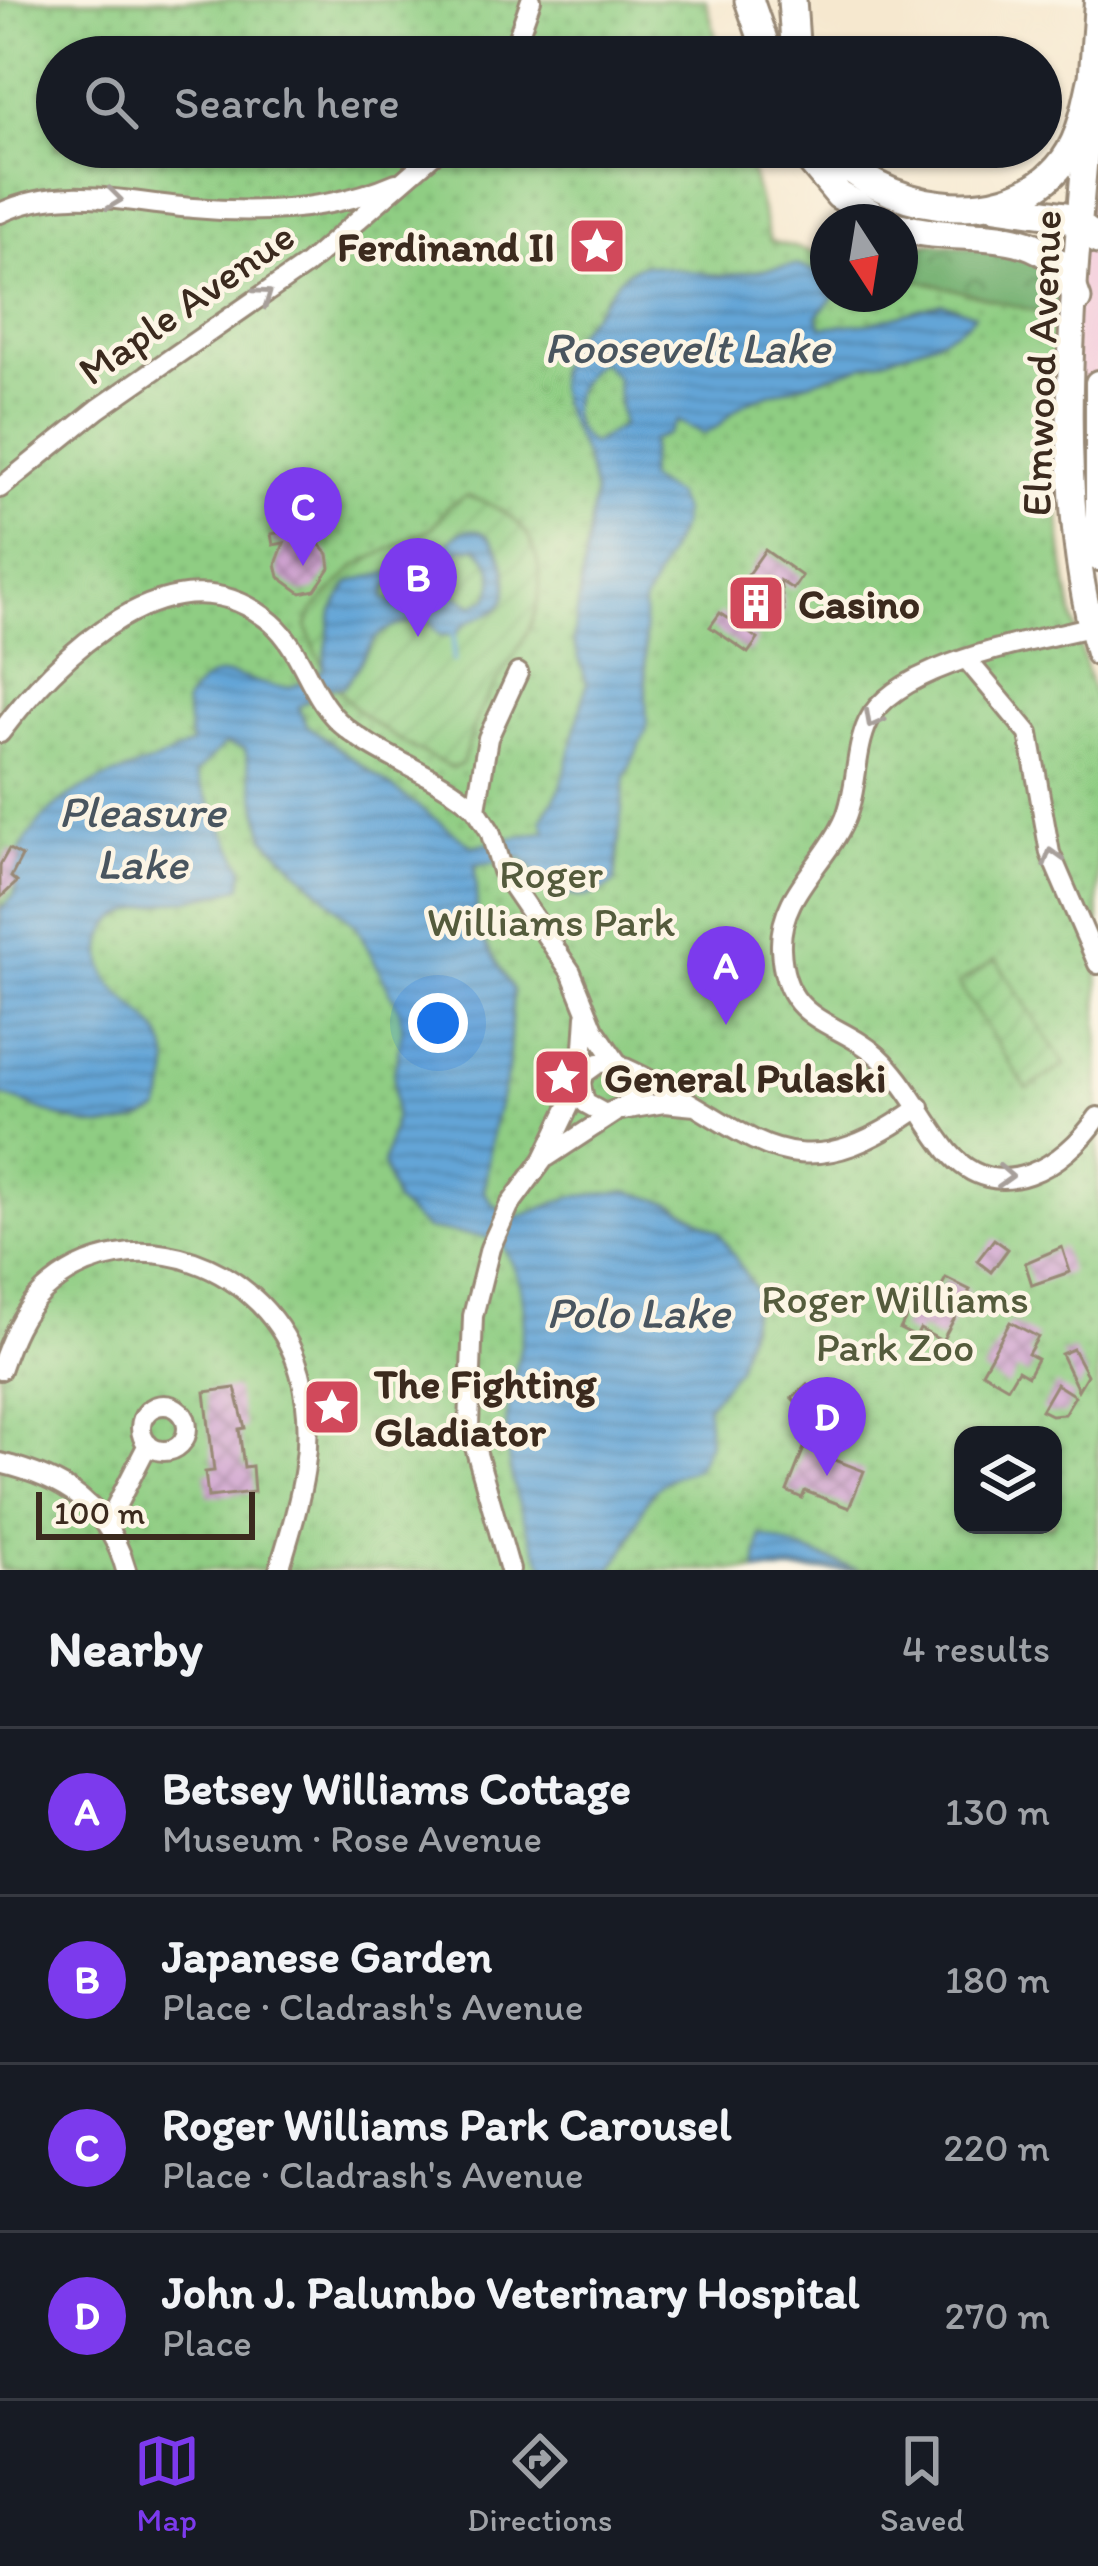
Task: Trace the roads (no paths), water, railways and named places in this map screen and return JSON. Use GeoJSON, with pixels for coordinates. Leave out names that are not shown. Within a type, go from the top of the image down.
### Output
{"type":"FeatureCollection","features":[{"type":"Feature","properties":{"kind":"highway"},"geometry":{"type":"LineString","coordinates":[[749,0],[762,36]]}},
{"type":"Feature","properties":{"kind":"highway"},"geometry":{"type":"LineString","coordinates":[[792,0],[795,36]]}},
{"type":"Feature","properties":{"kind":"highway"},"geometry":{"type":"LineString","coordinates":[[1062,163],[1076,140],[1095,81]]}},
{"type":"Feature","properties":{"kind":"highway"},"geometry":{"type":"LineString","coordinates":[[816,168],[839,195],[855,204]]}},
{"type":"Feature","properties":{"kind":"highway"},"geometry":{"type":"LineString","coordinates":[[854,168],[872,183],[904,196],[1058,214],[1090,233]]}},
{"type":"Feature","properties":{"kind":"highway"},"geometry":{"type":"LineString","coordinates":[[988,206],[1038,185],[1058,168]]}},
{"type":"Feature","properties":{"kind":"highway"},"geometry":{"type":"LineString","coordinates":[[918,229],[1039,246],[1062,266],[1078,299]]}},
{"type":"Feature","properties":{"kind":"main road","name":"Elmwood Avenue"},"geometry":{"type":"LineString","coordinates":[[1093,555],[1070,452],[1078,299],[1090,233],[1097,0]]}},
{"type":"Feature","properties":{"kind":"main road","name":"Elmwood Avenue"},"geometry":{"type":"LineString","coordinates":[[1098,383],[1093,555],[1098,653]]}},
{"type":"Feature","properties":{"kind":"street"},"geometry":{"type":"LineString","coordinates":[[518,36],[531,0]]}},
{"type":"Feature","properties":{"kind":"street","name":"Maple Avenue"},"geometry":{"type":"LineString","coordinates":[[0,488],[98,409],[275,288],[419,168]]}},
{"type":"Feature","properties":{"kind":"street"},"geometry":{"type":"LineString","coordinates":[[0,213],[37,199],[77,195],[224,211],[283,209],[379,190],[413,174]]}},
{"type":"Feature","properties":{"kind":"street"},"geometry":{"type":"LineString","coordinates":[[0,733],[72,649],[125,616],[167,601],[213,598],[251,609],[282,634],[319,697],[350,730],[476,809],[499,861],[577,982],[586,1011],[633,1090],[619,1111],[543,1160]]}},
{"type":"Feature","properties":{"kind":"street"},"geometry":{"type":"LineString","coordinates":[[1094,626],[968,661],[906,684],[873,713],[844,820],[794,896],[781,937],[784,970],[800,1006],[817,1022],[877,1055],[955,1157],[1001,1179],[1052,1166],[1075,1149],[1098,1117]]}},
{"type":"Feature","properties":{"kind":"street"},"geometry":{"type":"LineString","coordinates":[[968,661],[1029,734],[1050,854],[1098,964]]}},
{"type":"Feature","properties":{"kind":"street"},"geometry":{"type":"LineString","coordinates":[[476,809],[488,738],[518,674]]}},
{"type":"Feature","properties":{"kind":"street"},"geometry":{"type":"LineString","coordinates":[[586,1011],[582,1082],[589,1107],[619,1111],[674,1103],[705,1108]]}},
{"type":"Feature","properties":{"kind":"street"},"geometry":{"type":"LineString","coordinates":[[510,1570],[468,1412],[471,1332],[490,1248],[509,1205],[543,1160],[582,1082],[599,1063],[619,1065],[705,1108],[772,1150],[799,1156],[860,1144],[920,1107]]}},
{"type":"Feature","properties":{"kind":"street"},"geometry":{"type":"LineString","coordinates":[[0,1370],[31,1305],[54,1282],[95,1262],[130,1254],[176,1257],[244,1286],[270,1313],[292,1350],[306,1409],[304,1483],[280,1570]]}},
{"type":"Feature","properties":{"kind":"street"},"geometry":{"type":"LineString","coordinates":[[107,1524],[148,1444]]}},
{"type":"Feature","properties":{"kind":"street"},"geometry":{"type":"LineString","coordinates":[[0,1463],[70,1488],[107,1524],[126,1570]]}},
{"type":"Feature","properties":{"kind":"water"},"geometry":{"type":"Polygon","coordinates":[[[644,264],[721,276],[796,265],[810,269],[810,312],[820,312],[817,316],[822,327],[870,323],[942,303],[975,314],[962,327],[907,352],[749,401],[704,434],[677,421],[668,434],[652,440],[647,479],[675,495],[682,511],[681,526],[644,603],[647,729],[625,777],[615,882],[601,892],[576,897],[552,887],[522,857],[475,866],[478,930],[513,990],[508,1072],[493,1127],[484,1191],[493,1204],[517,1218],[571,1197],[627,1191],[673,1204],[719,1232],[758,1294],[737,1368],[707,1407],[709,1442],[697,1468],[675,1476],[650,1496],[610,1570],[547,1570],[523,1517],[508,1455],[507,1418],[524,1308],[513,1264],[499,1239],[426,1229],[395,1202],[383,1164],[395,1117],[394,1072],[403,1027],[399,1009],[357,927],[265,838],[245,749],[225,744],[195,774],[243,867],[242,886],[131,912],[112,923],[103,942],[107,976],[149,1020],[166,1048],[169,1072],[159,1111],[137,1121],[97,1126],[0,1095],[0,909],[14,896],[17,882],[11,877],[22,857],[18,854],[54,807],[97,782],[191,744],[185,703],[198,687],[222,675],[274,686],[297,685],[323,670],[332,611],[349,583],[420,565],[454,537],[473,530],[490,538],[501,557],[507,589],[501,605],[456,635],[440,635],[427,620],[382,633],[344,687],[331,687],[298,707],[307,725],[472,846],[546,831],[542,819],[561,787],[587,683],[573,640],[594,494],[561,403],[559,364],[570,341],[619,279],[644,264]],[[600,361],[576,391],[575,424],[592,444],[622,426],[616,377],[600,361]],[[476,547],[461,549],[444,574],[451,592],[472,605],[488,599],[493,584],[492,570],[476,547]],[[429,584],[387,586],[384,598],[410,612],[432,596],[429,584]]]}},
{"type":"Feature","properties":{"kind":"water"},"geometry":{"type":"Polygon","coordinates":[[[760,1535],[858,1570],[756,1570],[760,1535]]]}},
{"type":"Feature","properties":{"kind":"waterway"},"geometry":{"type":"LineString","coordinates":[[453,661],[454,635]]}},
{"type":"Feature","properties":{"kind":"place","name":"Ferdinand II"},"geometry":{"type":"Point","coordinates":[597,246]}},
{"type":"Feature","properties":{"kind":"place","name":"Roger Williams Park Carousel"},"geometry":{"type":"Point","coordinates":[303,566]}},
{"type":"Feature","properties":{"kind":"place","name":"Casino"},"geometry":{"type":"Point","coordinates":[756,603]}},
{"type":"Feature","properties":{"kind":"place","name":"Japanese Garden"},"geometry":{"type":"Point","coordinates":[418,637]}},
{"type":"Feature","properties":{"kind":"place","name":"Betsey Williams Cottage"},"geometry":{"type":"Point","coordinates":[726,1025]}},
{"type":"Feature","properties":{"kind":"place","name":"General Pulaski"},"geometry":{"type":"Point","coordinates":[562,1077]}},
{"type":"Feature","properties":{"kind":"place","name":"The Fighting Gladiator"},"geometry":{"type":"Point","coordinates":[332,1407]}},
{"type":"Feature","properties":{"kind":"place","name":"John J. Palumbo Veterinary Hospital"},"geometry":{"type":"Point","coordinates":[827,1476]}},
{"type":"Feature","properties":{"kind":"water label","name":"Roosevelt Lake"},"geometry":{"type":"Point","coordinates":[687,347]}},
{"type":"Feature","properties":{"kind":"water label","name":"Pleasure Lake"},"geometry":{"type":"Point","coordinates":[142,837]}},
{"type":"Feature","properties":{"kind":"water label","name":"Polo Lake"},"geometry":{"type":"Point","coordinates":[638,1312]}},
{"type":"Feature","properties":{"kind":"park label","name":"Roger Williams Park"},"geometry":{"type":"Point","coordinates":[551,897]}},
{"type":"Feature","properties":{"kind":"park label","name":"Roger Williams Park Zoo"},"geometry":{"type":"Point","coordinates":[895,1322]}}]}
